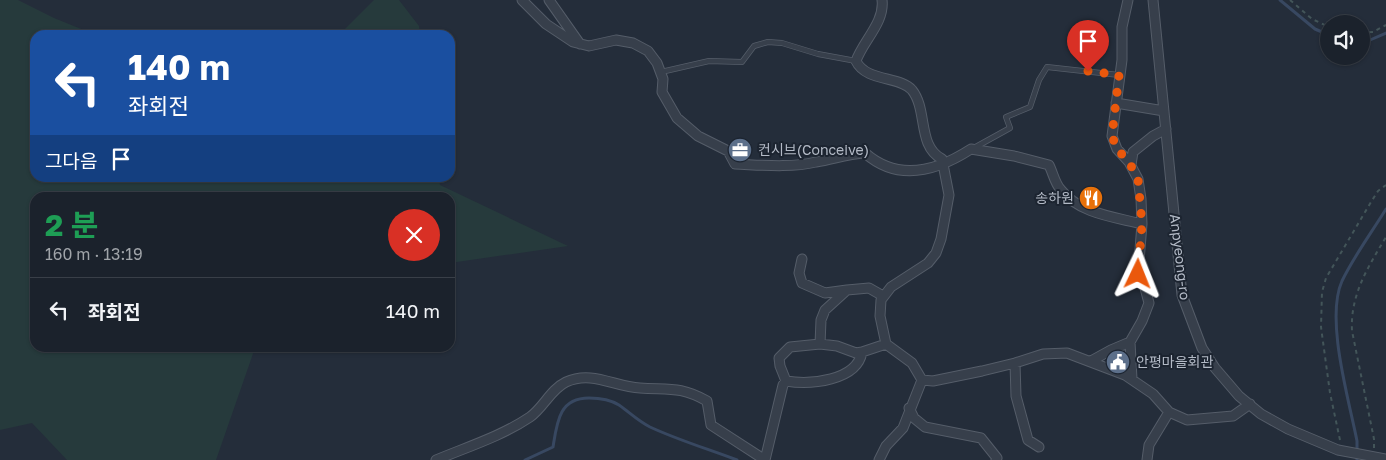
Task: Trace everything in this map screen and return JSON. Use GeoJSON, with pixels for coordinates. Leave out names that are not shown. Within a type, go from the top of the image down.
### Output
{"type":"FeatureCollection","features":[{"type":"Feature","properties":{"kind":"street"},"geometry":{"type":"LineString","coordinates":[[522,0],[546,24],[572,42],[588,46],[616,40],[633,43],[648,51],[658,62],[663,79],[662,92],[677,118],[698,136],[728,151],[735,164],[774,166],[815,163],[844,154],[865,153],[877,163],[893,170],[920,170],[943,164],[971,149],[1014,156],[1049,165],[1060,189],[1071,200],[1093,212],[1142,224]]}},
{"type":"Feature","properties":{"kind":"street"},"geometry":{"type":"LineString","coordinates":[[549,0],[580,44]]}},
{"type":"Feature","properties":{"kind":"street"},"geometry":{"type":"LineString","coordinates":[[882,0],[883,7],[879,18],[860,48],[856,61],[864,71],[911,88],[917,98],[925,136],[935,155],[942,159],[949,195],[941,238],[936,253],[928,263],[890,287],[881,300],[880,316],[886,344],[912,363],[922,380]]}},
{"type":"Feature","properties":{"kind":"street"},"geometry":{"type":"LineString","coordinates":[[1128,0],[1122,27],[1122,60],[1112,136],[1117,149],[1131,165],[1138,179],[1142,224],[1138,274],[1145,288],[1149,303],[1142,321],[1130,342],[1132,379]]}},
{"type":"Feature","properties":{"kind":"street","name":"Anpyeong-ro"},"geometry":{"type":"LineString","coordinates":[[1152,0],[1182,295],[1202,348],[1215,368],[1239,396],[1261,414],[1288,429],[1341,450],[1386,460]]}},
{"type":"Feature","properties":{"kind":"street"},"geometry":{"type":"LineString","coordinates":[[1116,103],[1164,111]]}},
{"type":"Feature","properties":{"kind":"street"},"geometry":{"type":"LineString","coordinates":[[1131,165],[1133,152],[1153,136],[1166,129]]}},
{"type":"Feature","properties":{"kind":"street"},"geometry":{"type":"LineString","coordinates":[[802,259],[799,273],[802,283],[826,293],[869,288],[883,296]]}},
{"type":"Feature","properties":{"kind":"street"},"geometry":{"type":"LineString","coordinates":[[820,344],[821,320],[825,310],[847,290]]}},
{"type":"Feature","properties":{"kind":"street"},"geometry":{"type":"LineString","coordinates":[[1091,361],[1130,342]]}},
{"type":"Feature","properties":{"kind":"street"},"geometry":{"type":"LineString","coordinates":[[786,381],[779,358],[790,347],[820,344],[862,352],[886,344]]}},
{"type":"Feature","properties":{"kind":"street"},"geometry":{"type":"LineString","coordinates":[[786,381],[836,378],[853,369],[861,360],[862,352]]}},
{"type":"Feature","properties":{"kind":"street"},"geometry":{"type":"LineString","coordinates":[[922,380],[933,381],[1056,352],[1067,353],[1091,361],[1132,379],[1153,394],[1168,412],[1187,420],[1233,416],[1250,404]]}},
{"type":"Feature","properties":{"kind":"street"},"geometry":{"type":"LineString","coordinates":[[1015,363],[1016,396],[1028,440],[1039,447]]}},
{"type":"Feature","properties":{"kind":"street"},"geometry":{"type":"LineString","coordinates":[[436,460],[520,424],[533,415],[565,382],[590,376],[639,388],[664,388],[691,392],[707,401],[711,426],[765,460],[783,385],[786,381]]}},
{"type":"Feature","properties":{"kind":"street"},"geometry":{"type":"LineString","coordinates":[[879,460],[886,446],[903,428],[909,408],[922,380]]}},
{"type":"Feature","properties":{"kind":"street"},"geometry":{"type":"LineString","coordinates":[[909,408],[914,418],[925,427],[982,438],[992,449],[997,458],[996,460]]}},
{"type":"Feature","properties":{"kind":"street"},"geometry":{"type":"LineString","coordinates":[[1147,460],[1149,445],[1168,412]]}},
{"type":"Feature","properties":{"kind":"lane"},"geometry":{"type":"LineString","coordinates":[[661,72],[709,61],[742,62],[754,46],[768,42],[782,43],[818,54],[856,61]]}},
{"type":"Feature","properties":{"kind":"lane"},"geometry":{"type":"LineString","coordinates":[[971,149],[1010,128],[1006,118],[1030,107],[1039,80],[1047,67],[1119,75]]}},
{"type":"Feature","properties":{"kind":"path"},"geometry":{"type":"LineString","coordinates":[[1290,0],[1312,19],[1320,23]]}},
{"type":"Feature","properties":{"kind":"path"},"geometry":{"type":"LineString","coordinates":[[1370,32],[1386,25]]}},
{"type":"Feature","properties":{"kind":"path"},"geometry":{"type":"LineString","coordinates":[[1341,450],[1330,393],[1321,327],[1322,292],[1326,278],[1371,202],[1378,191],[1386,185]]}},
{"type":"Feature","properties":{"kind":"path"},"geometry":{"type":"LineString","coordinates":[[1372,457],[1374,439],[1351,318],[1358,288],[1365,272],[1386,237]]}},
{"type":"Feature","properties":{"kind":"green space"},"geometry":{"type":"Polygon","coordinates":[[[0,0],[18,0],[84,30],[30,30],[30,182],[440,182],[440,185],[455,192],[30,192],[30,352],[254,352],[216,460],[67,460],[32,423],[0,430],[0,0]]]}},
{"type":"Feature","properties":{"kind":"green space"},"geometry":{"type":"Polygon","coordinates":[[[374,0],[399,0],[419,26],[419,30],[344,30],[374,0]]]}},
{"type":"Feature","properties":{"kind":"green space"},"geometry":{"type":"Polygon","coordinates":[[[455,192],[568,246],[455,262],[455,192]]]}},
{"type":"Feature","properties":{"kind":"waterway"},"geometry":{"type":"LineString","coordinates":[[1280,0],[1320,31]]}},
{"type":"Feature","properties":{"kind":"waterway"},"geometry":{"type":"LineString","coordinates":[[1370,40],[1386,33]]}},
{"type":"Feature","properties":{"kind":"waterway"},"geometry":{"type":"LineString","coordinates":[[1357,460],[1357,441],[1344,382],[1337,338],[1337,297],[1347,272],[1386,209]]}},
{"type":"Feature","properties":{"kind":"waterway"},"geometry":{"type":"LineString","coordinates":[[525,460],[553,447],[558,421],[565,407],[571,402],[589,398],[616,403],[650,427],[737,460]]}},
{"type":"Feature","properties":{"kind":"place","name":"컨시브(Conceive)"},"geometry":{"type":"Point","coordinates":[740,150]}},
{"type":"Feature","properties":{"kind":"place","name":"송하원"},"geometry":{"type":"Point","coordinates":[1091,198]}},
{"type":"Feature","properties":{"kind":"place","name":"안평마을회관"},"geometry":{"type":"Point","coordinates":[1118,362]}},
{"type":"Feature","properties":{"kind":"route"},"geometry":{"type":"LineString","coordinates":[[1088,71],[1119,75],[1112,136],[1117,149],[1129,162],[1138,179],[1142,224],[1138,274]]}}]}
